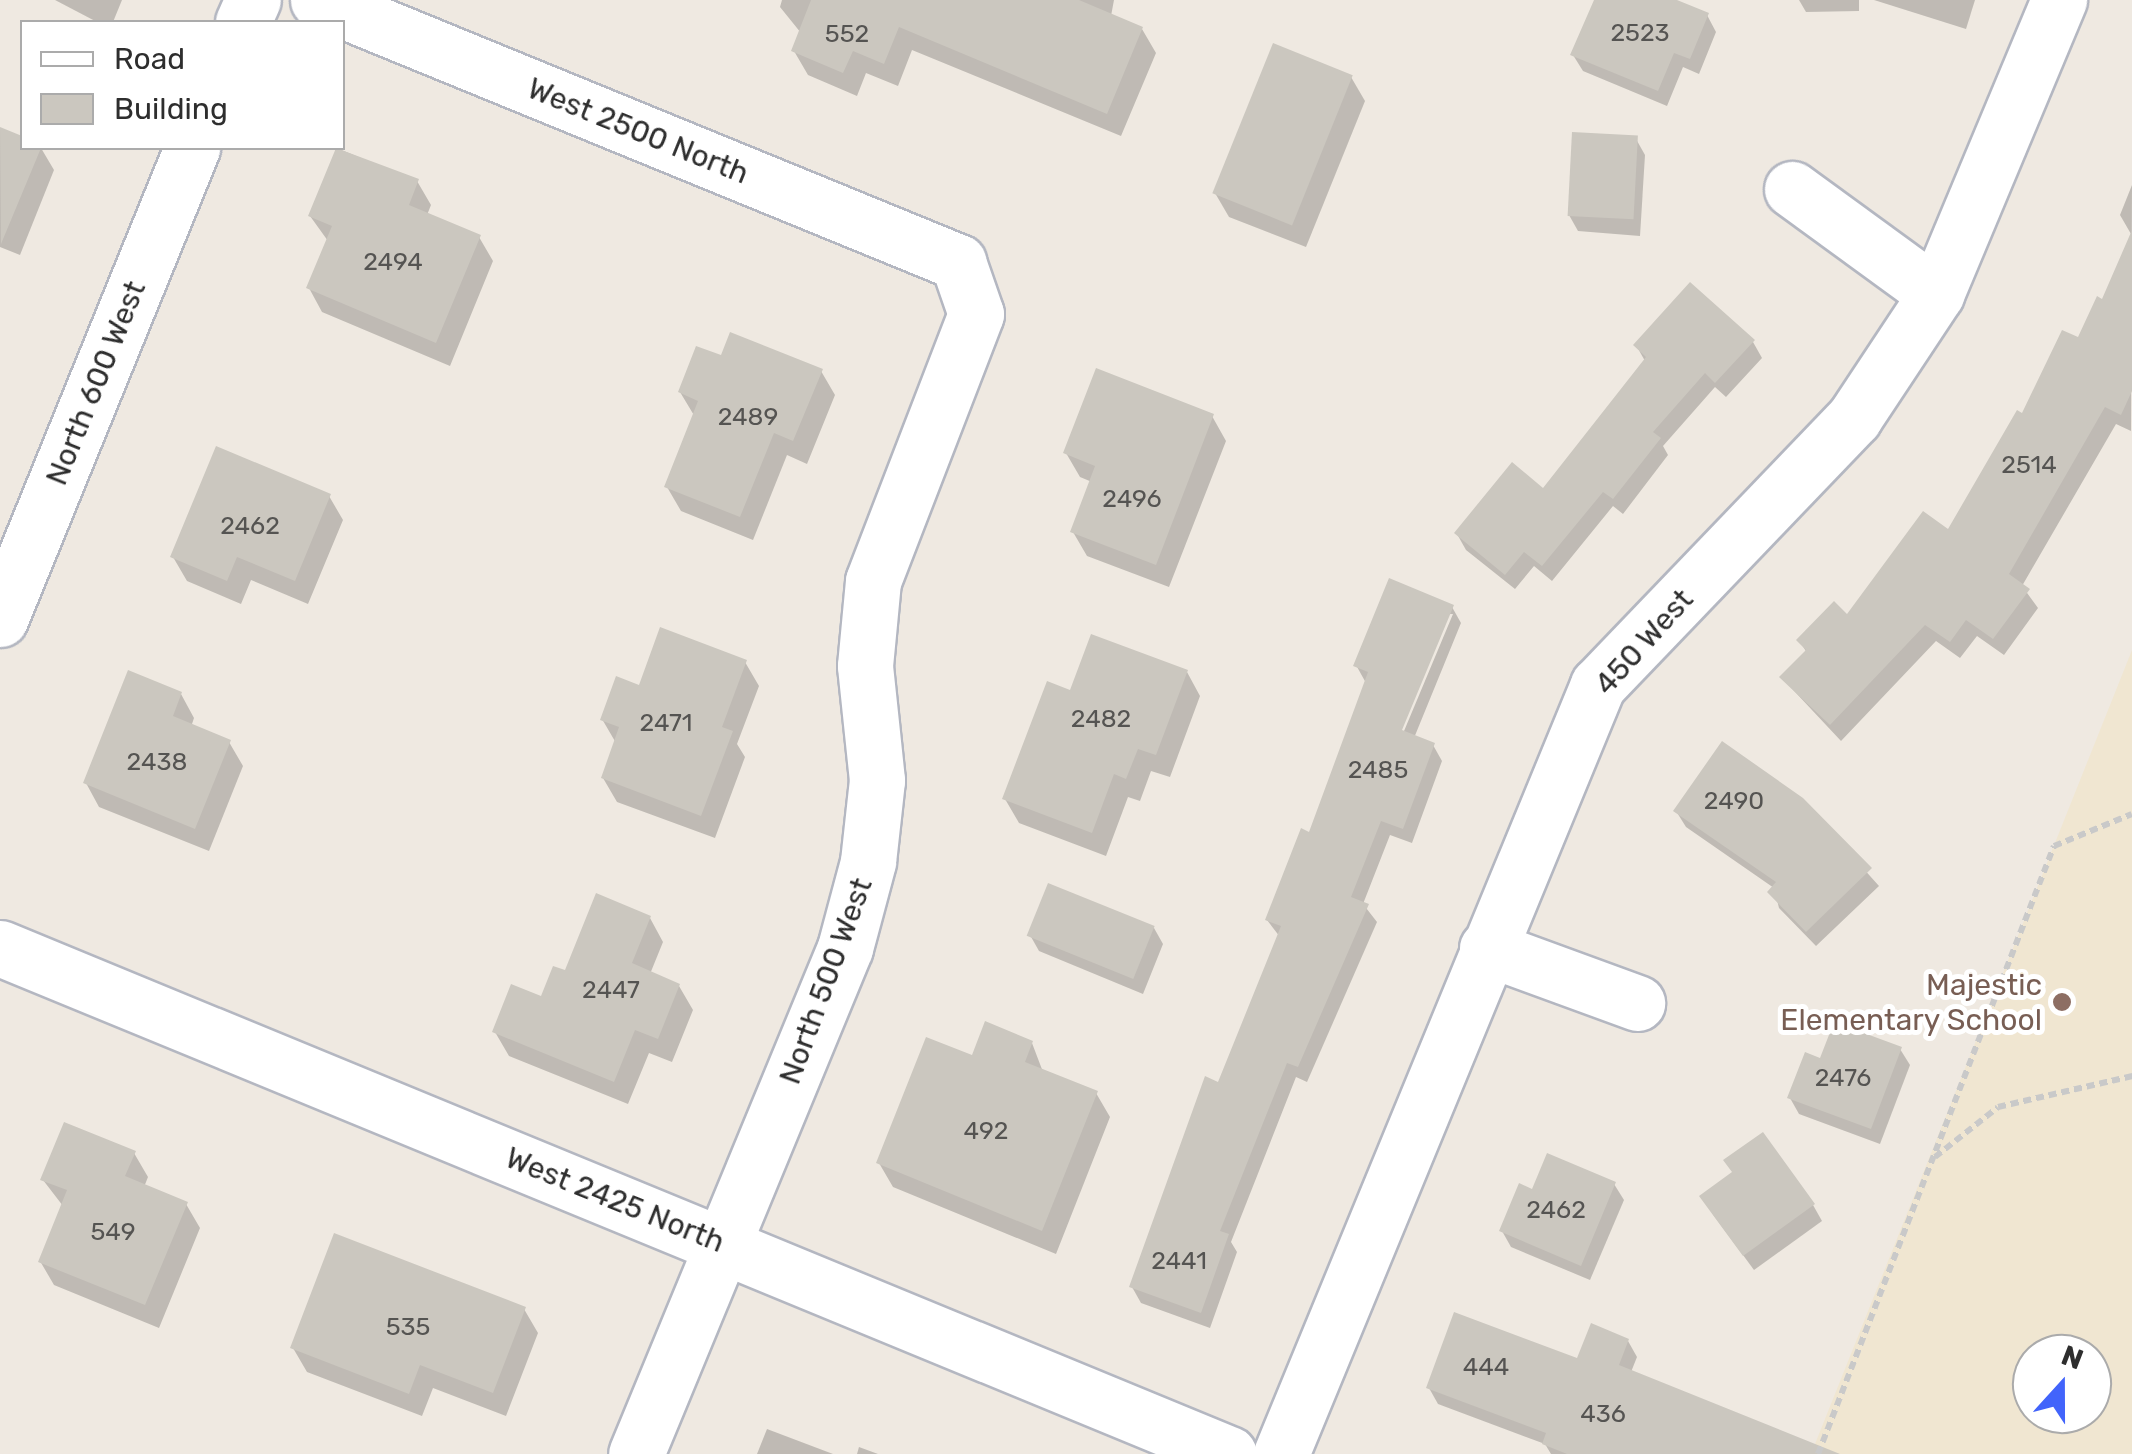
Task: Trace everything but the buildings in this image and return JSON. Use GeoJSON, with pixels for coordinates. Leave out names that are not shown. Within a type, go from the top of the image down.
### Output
{"type":"FeatureCollection","features":[{"type":"Feature","properties":{"kind":"street","name":"West 2500 North"},"geometry":{"type":"LineString","coordinates":[[318,0],[958,262]]}},
{"type":"Feature","properties":{"kind":"street","name":"450 West"},"geometry":{"type":"LineString","coordinates":[[1280,1454],[1598,685],[1854,418],[1936,294],[2059,0]]}},
{"type":"Feature","properties":{"kind":"street","name":"North 600 West"},"geometry":{"type":"LineString","coordinates":[[0,619],[191,150]]}},
{"type":"Feature","properties":{"kind":"street"},"geometry":{"type":"LineString","coordinates":[[1792,188],[1936,294]]}},
{"type":"Feature","properties":{"kind":"street","name":"North 500 West"},"geometry":{"type":"LineString","coordinates":[[636,1454],[726,1246],[845,948],[868,862],[877,780],[865,666],[873,582],[976,314],[958,262]]}},
{"type":"Feature","properties":{"kind":"street","name":"West 2425 North"},"geometry":{"type":"LineString","coordinates":[[0,948],[1229,1454]]}},
{"type":"Feature","properties":{"kind":"street"},"geometry":{"type":"LineString","coordinates":[[1487,948],[1637,1003]]}},
{"type":"Feature","properties":{"kind":"path"},"geometry":{"type":"LineString","coordinates":[[1818,1454],[2054,846],[2132,814]]}},
{"type":"Feature","properties":{"kind":"path"},"geometry":{"type":"LineString","coordinates":[[1933,1159],[1998,1107],[2132,1076]]}},
{"type":"Feature","properties":{"kind":"shaded area","name":"Majestic Elementary School"},"geometry":{"type":"Polygon","coordinates":[[[2132,650],[2132,1454],[1811,1454],[2132,650]]]}},
{"type":"Feature","properties":{"kind":"place","name":"Majestic Elementary School"},"geometry":{"type":"Point","coordinates":[2062,1002]}}]}
